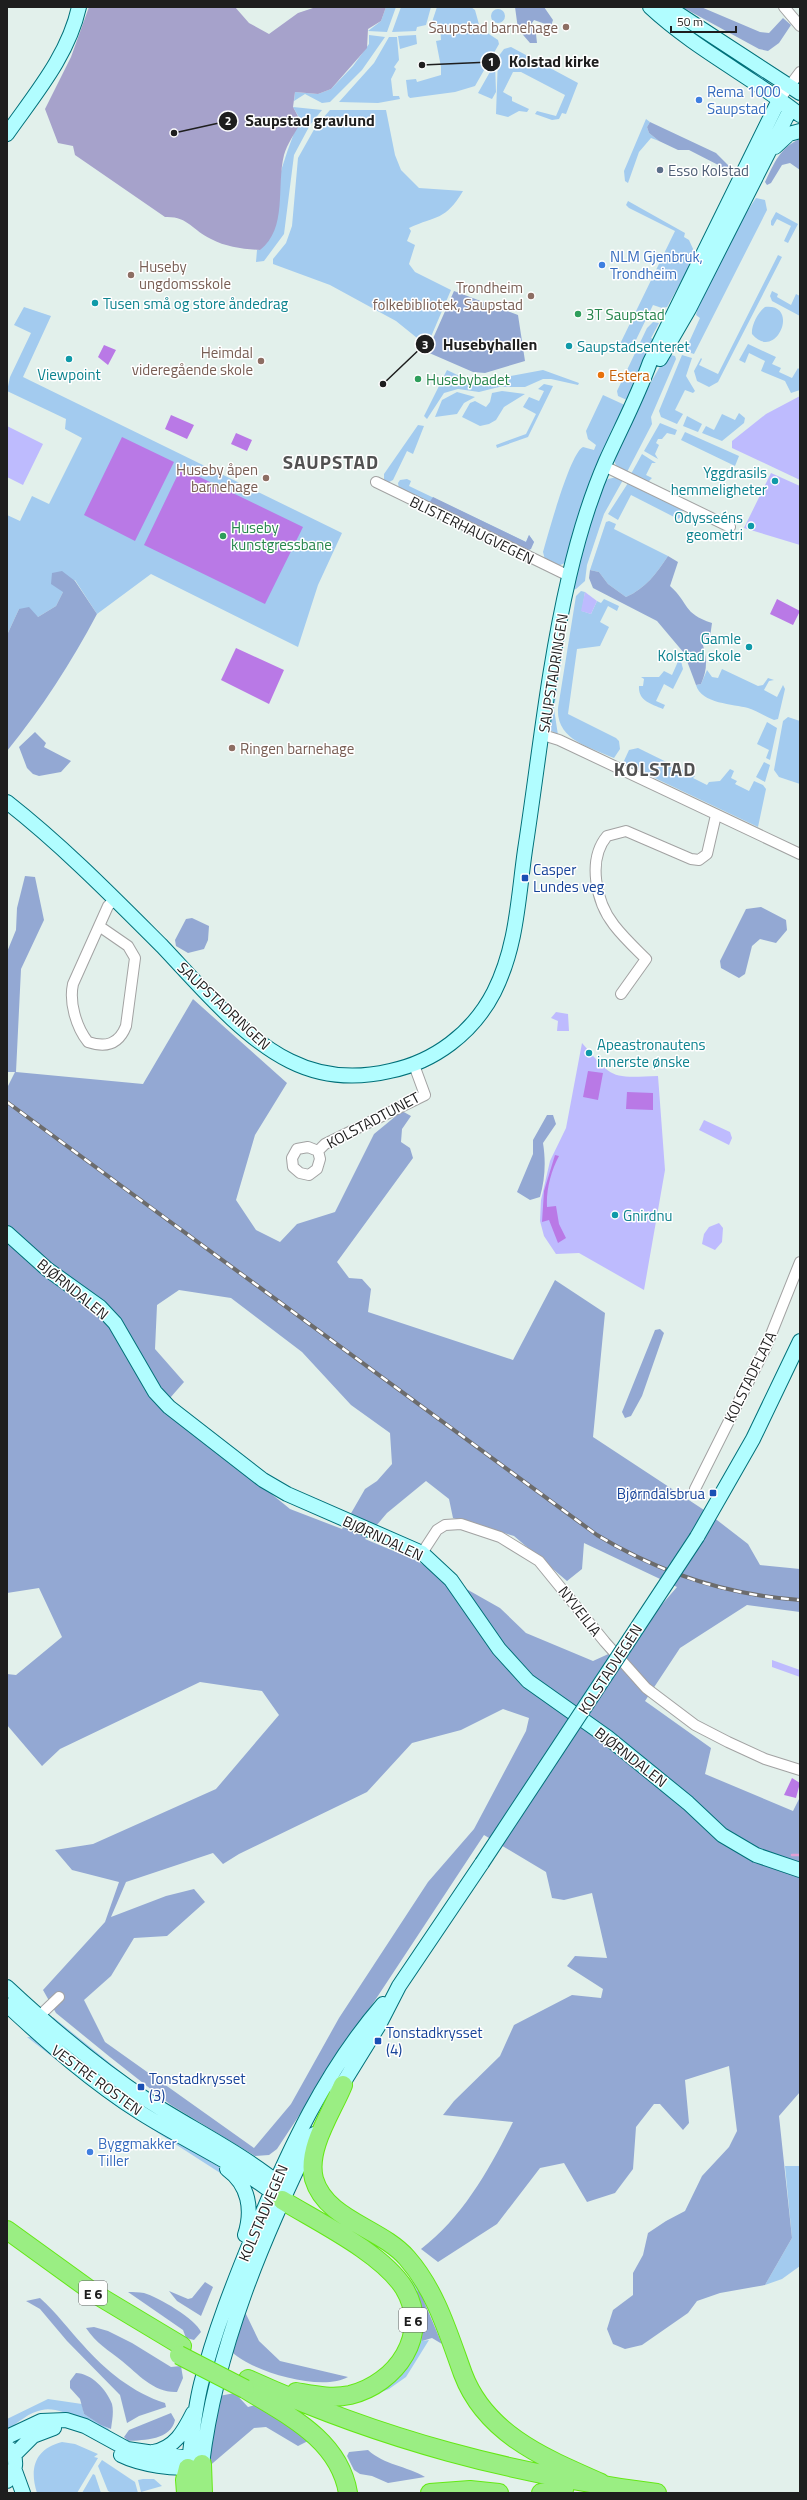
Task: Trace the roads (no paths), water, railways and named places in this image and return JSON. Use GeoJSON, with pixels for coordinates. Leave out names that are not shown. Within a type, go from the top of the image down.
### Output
{"type":"FeatureCollection","features":[{"type":"Feature","properties":{"kind":"highway","name":"E 6"},"geometry":{"type":"LineString","coordinates":[[343,2085],[314,2151],[313,2174],[318,2188],[335,2208],[405,2256],[437,2303],[464,2375],[486,2413],[526,2447],[601,2483]]}},
{"type":"Feature","properties":{"kind":"highway","name":"E 6"},"geometry":{"type":"LineString","coordinates":[[279,2191],[419,2277]]}},
{"type":"Feature","properties":{"kind":"highway","name":"E 6"},"geometry":{"type":"LineString","coordinates":[[247,2384],[273,2390],[325,2397],[338,2397],[360,2392],[382,2382],[398,2366],[407,2351],[413,2332],[409,2298],[389,2270],[361,2248],[279,2191]]}},
{"type":"Feature","properties":{"kind":"highway","name":"E 6"},"geometry":{"type":"LineString","coordinates":[[7,2230],[97,2295],[181,2351]]}},
{"type":"Feature","properties":{"kind":"highway","name":"E 6"},"geometry":{"type":"LineString","coordinates":[[7,2245],[90,2304],[316,2421],[386,2446],[483,2473],[571,2492]]}},
{"type":"Feature","properties":{"kind":"highway","name":"E 6"},"geometry":{"type":"LineString","coordinates":[[247,2384],[309,2430],[329,2448],[340,2467],[348,2493]]}},
{"type":"Feature","properties":{"kind":"highway","name":"E 6"},"geometry":{"type":"LineString","coordinates":[[273,2390],[346,2420],[433,2449],[539,2475],[601,2483],[657,2493]]}},
{"type":"Feature","properties":{"kind":"highway"},"geometry":{"type":"LineString","coordinates":[[186,2493],[185,2480],[193,2464]]}},
{"type":"Feature","properties":{"kind":"highway"},"geometry":{"type":"LineString","coordinates":[[193,2464],[204,2493]]}},
{"type":"Feature","properties":{"kind":"highway"},"geometry":{"type":"LineString","coordinates":[[430,2493],[470,2490],[499,2493]]}},
{"type":"Feature","properties":{"kind":"highway","name":"E 6"},"geometry":{"type":"LineString","coordinates":[[541,2493],[571,2492]]}},
{"type":"Feature","properties":{"kind":"main road"},"geometry":{"type":"LineString","coordinates":[[7,134],[11,119],[48,77],[62,52],[79,7]]}},
{"type":"Feature","properties":{"kind":"main road"},"geometry":{"type":"LineString","coordinates":[[650,7],[668,24],[790,107]]}},
{"type":"Feature","properties":{"kind":"main road"},"geometry":{"type":"LineString","coordinates":[[668,7],[796,91]]}},
{"type":"Feature","properties":{"kind":"main road","name":"SAUPSTADRINGEN"},"geometry":{"type":"LineString","coordinates":[[641,388],[657,366],[689,309],[770,152],[790,107]]}},
{"type":"Feature","properties":{"kind":"main road","name":"SAUPSTADRINGEN"},"geometry":{"type":"LineString","coordinates":[[7,802],[83,866],[200,986],[257,1040],[274,1053],[313,1070],[349,1077],[374,1075],[414,1065],[437,1054],[457,1038],[473,1022],[493,994],[508,949],[508,935],[514,900],[520,885],[542,735],[569,576],[585,520],[604,466],[641,388],[650,362],[790,107]]}},
{"type":"Feature","properties":{"kind":"main road","name":"SAUPSTADRINGEN"},"geometry":{"type":"LineString","coordinates":[[770,152],[789,134],[800,131]]}},
{"type":"Feature","properties":{"kind":"main road","name":"BJØRNDALEN"},"geometry":{"type":"LineString","coordinates":[[7,1233],[47,1269],[100,1307],[115,1323],[155,1392],[169,1407],[263,1480],[287,1494],[422,1553],[451,1580],[498,1649],[528,1681],[607,1737],[688,1803],[722,1835],[756,1855],[800,1870]]}},
{"type":"Feature","properties":{"kind":"main road","name":"KOLSTADVEGEN"},"geometry":{"type":"LineString","coordinates":[[193,2464],[196,2407],[212,2347],[239,2270],[279,2191],[343,2085],[399,1986],[482,1864],[697,1537],[753,1439],[800,1341]]}},
{"type":"Feature","properties":{"kind":"main road","name":"KOLSTADVEGEN"},"geometry":{"type":"LineString","coordinates":[[193,2464],[216,2383],[279,2191],[308,2114],[336,2067],[368,2022],[399,1986]]}},
{"type":"Feature","properties":{"kind":"main road","name":"VESTRE ROSTEN"},"geometry":{"type":"LineString","coordinates":[[7,1987],[34,2020],[36,2034],[93,2080],[140,2113],[212,2155],[279,2191]]}},
{"type":"Feature","properties":{"kind":"main road","name":"VESTRE ROSTEN"},"geometry":{"type":"LineString","coordinates":[[7,2004],[34,2020],[279,2191]]}},
{"type":"Feature","properties":{"kind":"main road","name":"VESTRE ROSTEN"},"geometry":{"type":"LineString","coordinates":[[212,2155],[241,2183],[250,2206],[250,2215],[242,2243],[239,2270]]}},
{"type":"Feature","properties":{"kind":"main road"},"geometry":{"type":"LineString","coordinates":[[149,2452],[168,2447],[174,2442],[184,2430],[196,2407]]}},
{"type":"Feature","properties":{"kind":"main road"},"geometry":{"type":"LineString","coordinates":[[7,2437],[41,2421],[66,2420],[85,2426],[123,2447],[149,2452],[193,2464]]}},
{"type":"Feature","properties":{"kind":"main road"},"geometry":{"type":"LineString","coordinates":[[23,2493],[11,2476],[11,2450],[24,2444],[40,2432],[64,2428],[83,2434],[133,2460],[193,2464]]}},
{"type":"Feature","properties":{"kind":"street"},"geometry":{"type":"LineString","coordinates":[[784,7],[800,26]]}},
{"type":"Feature","properties":{"kind":"street"},"geometry":{"type":"LineString","coordinates":[[790,107],[796,91],[800,72]]}},
{"type":"Feature","properties":{"kind":"street"},"geometry":{"type":"LineString","coordinates":[[604,466],[730,527]]}},
{"type":"Feature","properties":{"kind":"street","name":"BLISTERHAUGVEGEN"},"geometry":{"type":"LineString","coordinates":[[376,482],[569,576]]}},
{"type":"Feature","properties":{"kind":"street"},"geometry":{"type":"LineString","coordinates":[[542,735],[559,740],[800,854]]}},
{"type":"Feature","properties":{"kind":"street"},"geometry":{"type":"LineString","coordinates":[[621,994],[646,959],[614,925],[604,906],[596,868],[597,856],[603,841],[613,833],[626,831],[691,859],[699,860],[707,854],[716,815]]}},
{"type":"Feature","properties":{"kind":"street"},"geometry":{"type":"LineString","coordinates":[[99,926],[128,946],[135,958],[126,1026],[122,1035],[116,1042],[108,1045],[88,1042],[82,1034],[71,993],[73,984],[99,926],[108,906],[115,900]]}},
{"type":"Feature","properties":{"kind":"street","name":"KOLSTADTUNET"},"geometry":{"type":"LineString","coordinates":[[318,1151],[325,1144],[425,1095],[414,1065]]}},
{"type":"Feature","properties":{"kind":"street","name":"KOLSTADFLATA"},"geometry":{"type":"LineString","coordinates":[[695,1489],[766,1347],[800,1262]]}},
{"type":"Feature","properties":{"kind":"street","name":"NYVEILIA"},"geometry":{"type":"LineString","coordinates":[[422,1553],[437,1530],[446,1525],[461,1524],[500,1537],[540,1561],[605,1642],[646,1688],[695,1725],[765,1759],[800,1770]]}},
{"type":"Feature","properties":{"kind":"street"},"geometry":{"type":"LineString","coordinates":[[34,2020],[59,1997]]}},
{"type":"Feature","properties":{"kind":"waterway"},"geometry":{"type":"LineString","coordinates":[[792,1855],[800,1855]]}},
{"type":"Feature","properties":{"kind":"railway"},"geometry":{"type":"LineString","coordinates":[[7,1102],[597,1535],[645,1560],[694,1580],[746,1593],[800,1600]]}},
{"type":"Feature","properties":{"kind":"place","name":"Saupstad barnehage"},"geometry":{"type":"Point","coordinates":[566,27]}},
{"type":"Feature","properties":{"kind":"place","name":"Kolstad kirke"},"geometry":{"type":"Point","coordinates":[422,65]}},
{"type":"Feature","properties":{"kind":"place","name":"Rema 1000 Saupstad"},"geometry":{"type":"Point","coordinates":[699,100]}},
{"type":"Feature","properties":{"kind":"place","name":"Saupstad gravlund"},"geometry":{"type":"Point","coordinates":[174,133]}},
{"type":"Feature","properties":{"kind":"place","name":"Esso Kolstad"},"geometry":{"type":"Point","coordinates":[660,170]}},
{"type":"Feature","properties":{"kind":"place","name":"NLM Gjenbruk, Trondheim"},"geometry":{"type":"Point","coordinates":[602,265]}},
{"type":"Feature","properties":{"kind":"place","name":"Huseby ungdomsskole"},"geometry":{"type":"Point","coordinates":[131,275]}},
{"type":"Feature","properties":{"kind":"place","name":"Trondheim folkebibliotek, Saupstad"},"geometry":{"type":"Point","coordinates":[531,296]}},
{"type":"Feature","properties":{"kind":"place","name":"Tusen små og store åndedrag"},"geometry":{"type":"Point","coordinates":[95,303]}},
{"type":"Feature","properties":{"kind":"place","name":"3T Saupstad"},"geometry":{"type":"Point","coordinates":[578,314]}},
{"type":"Feature","properties":{"kind":"place","name":"Saupstadsenteret"},"geometry":{"type":"Point","coordinates":[569,346]}},
{"type":"Feature","properties":{"kind":"place","name":"Viewpoint"},"geometry":{"type":"Point","coordinates":[69,359]}},
{"type":"Feature","properties":{"kind":"place","name":"Heimdal videregående skole"},"geometry":{"type":"Point","coordinates":[261,361]}},
{"type":"Feature","properties":{"kind":"place","name":"Estera"},"geometry":{"type":"Point","coordinates":[601,375]}},
{"type":"Feature","properties":{"kind":"place","name":"Husebybadet"},"geometry":{"type":"Point","coordinates":[418,379]}},
{"type":"Feature","properties":{"kind":"place","name":"Husebyhallen"},"geometry":{"type":"Point","coordinates":[383,384]}},
{"type":"Feature","properties":{"kind":"place","name":"Huseby åpen barnehage"},"geometry":{"type":"Point","coordinates":[266,478]}},
{"type":"Feature","properties":{"kind":"place","name":"Yggdrasils hemmeligheter"},"geometry":{"type":"Point","coordinates":[775,481]}},
{"type":"Feature","properties":{"kind":"place","name":"Odysseéns geometri"},"geometry":{"type":"Point","coordinates":[751,526]}},
{"type":"Feature","properties":{"kind":"place","name":"Huseby kunstgressbane"},"geometry":{"type":"Point","coordinates":[223,536]}},
{"type":"Feature","properties":{"kind":"place","name":"Gamle Kolstad skole"},"geometry":{"type":"Point","coordinates":[749,647]}},
{"type":"Feature","properties":{"kind":"place","name":"Ringen barnehage"},"geometry":{"type":"Point","coordinates":[232,748]}},
{"type":"Feature","properties":{"kind":"place","name":"Casper Lundes veg"},"geometry":{"type":"Point","coordinates":[525,878]}},
{"type":"Feature","properties":{"kind":"place","name":"Apeastronautens innerste ønske"},"geometry":{"type":"Point","coordinates":[589,1053]}},
{"type":"Feature","properties":{"kind":"place","name":"Gnirdnu"},"geometry":{"type":"Point","coordinates":[615,1215]}},
{"type":"Feature","properties":{"kind":"place","name":"Bjørndalsbrua"},"geometry":{"type":"Point","coordinates":[713,1493]}},
{"type":"Feature","properties":{"kind":"place","name":"Tonstadkrysset (4)"},"geometry":{"type":"Point","coordinates":[378,2041]}},
{"type":"Feature","properties":{"kind":"place","name":"Tonstadkrysset (3)"},"geometry":{"type":"Point","coordinates":[141,2087]}},
{"type":"Feature","properties":{"kind":"place","name":"Byggmakker Tiller"},"geometry":{"type":"Point","coordinates":[90,2152]}},
{"type":"Feature","properties":{"kind":"district","name":"SAUPSTAD"},"geometry":{"type":"Point","coordinates":[331,461]}},
{"type":"Feature","properties":{"kind":"district","name":"KOLSTAD"},"geometry":{"type":"Point","coordinates":[655,768]}}]}
